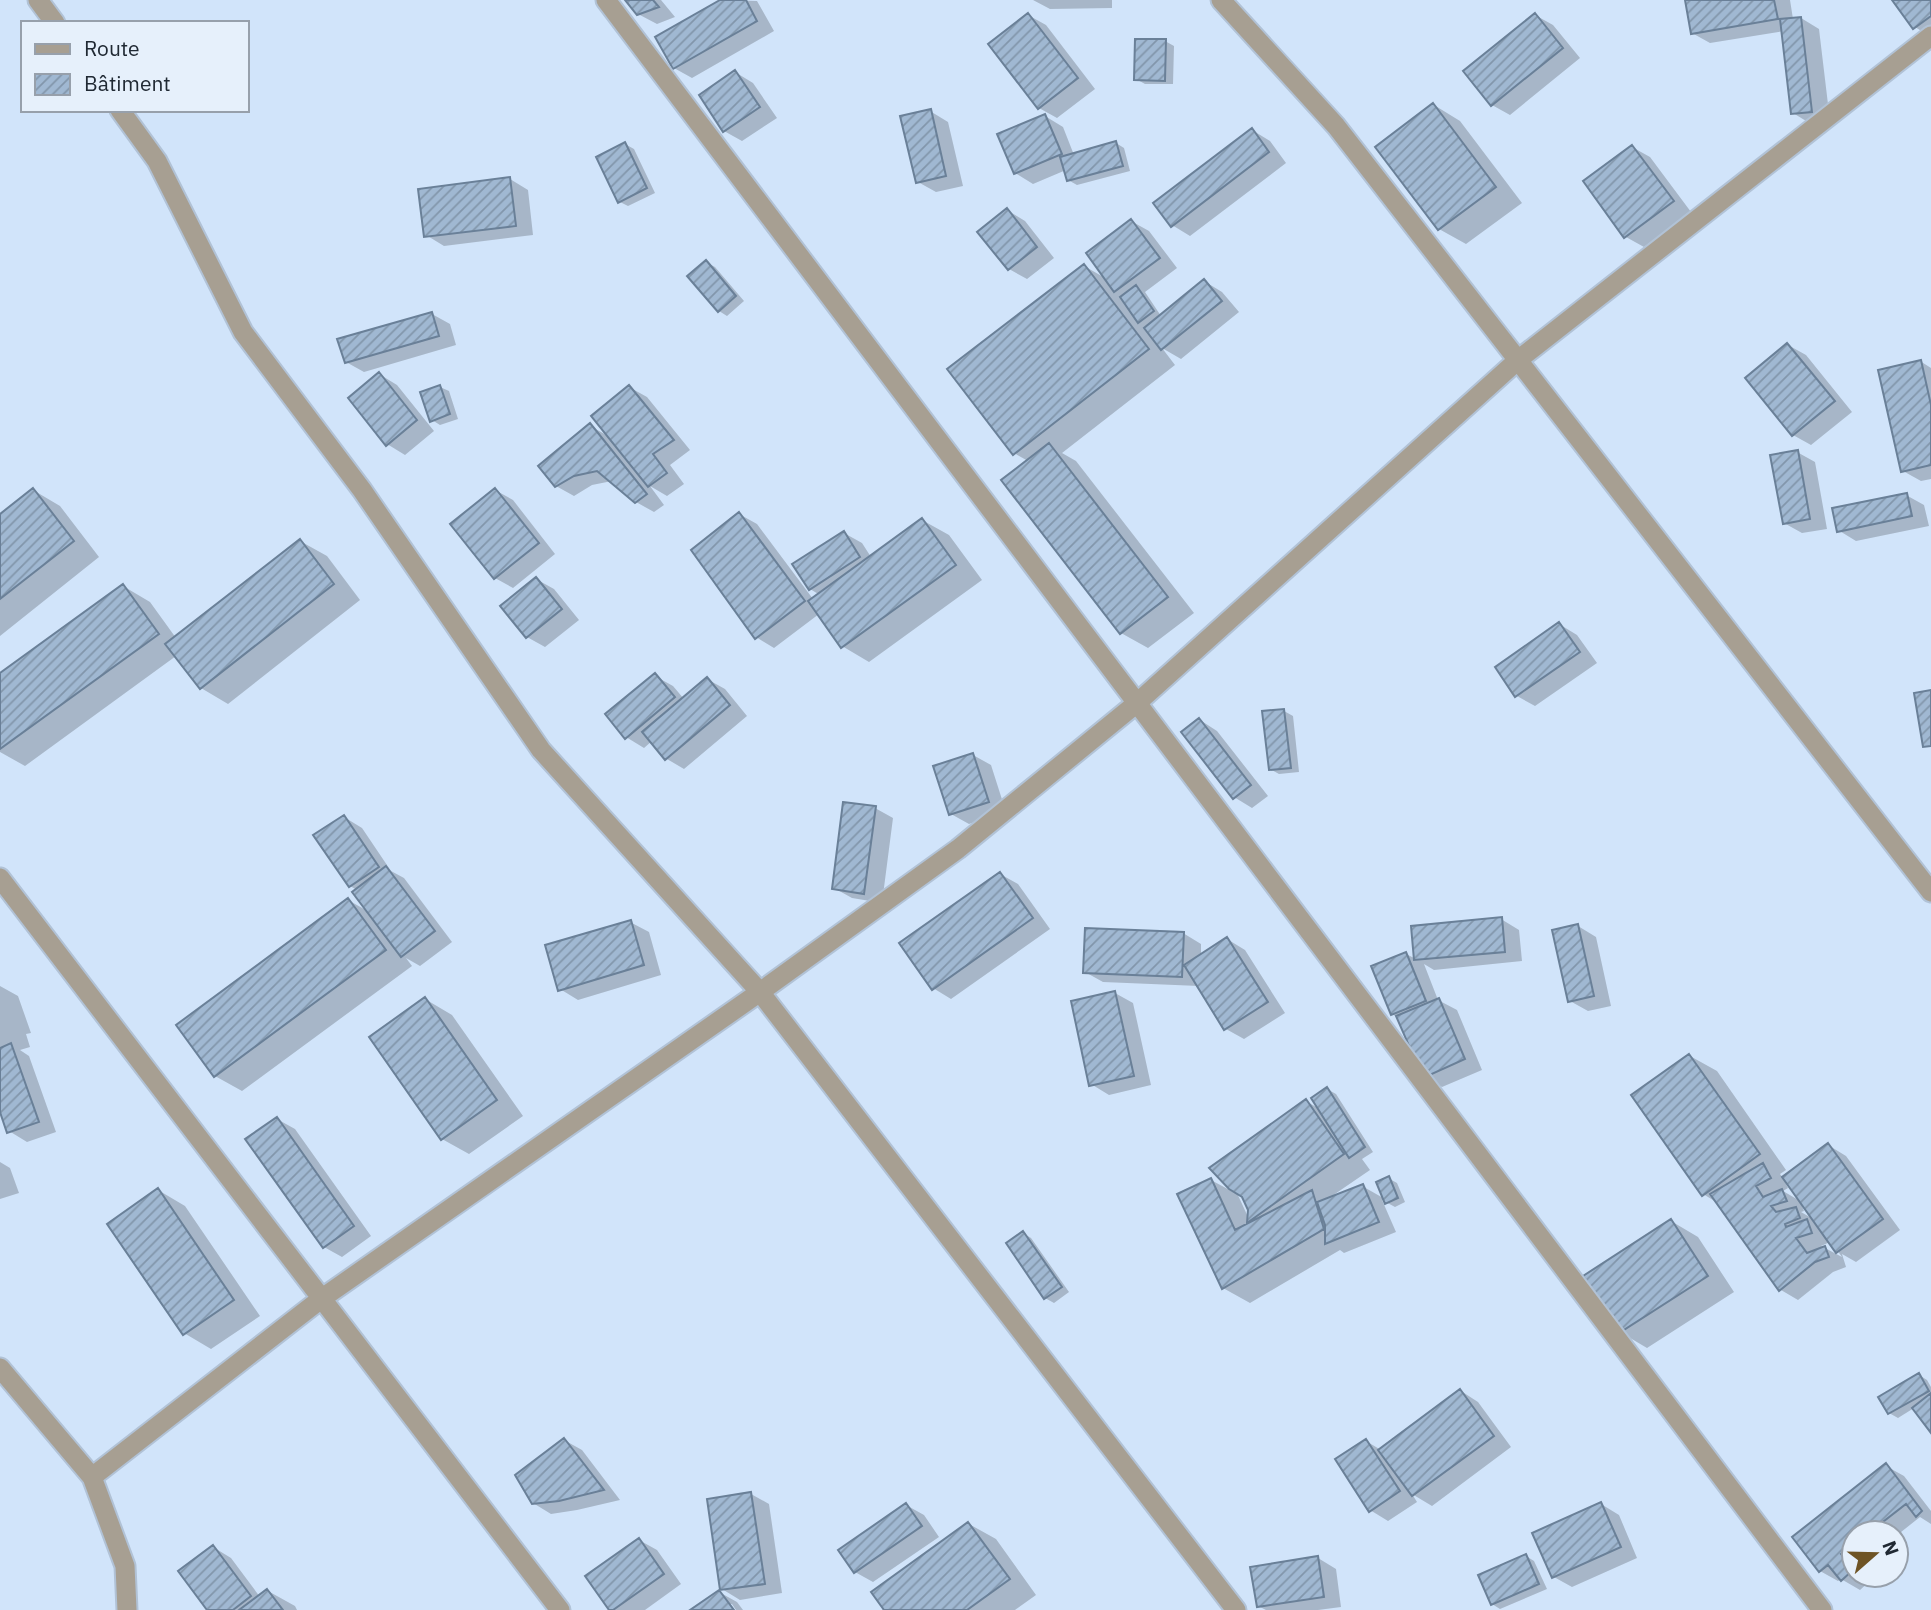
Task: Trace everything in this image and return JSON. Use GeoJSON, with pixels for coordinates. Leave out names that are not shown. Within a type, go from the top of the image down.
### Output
{"type":"FeatureCollection","features":[{"type":"Feature","properties":{"kind":"street"},"geometry":{"type":"LineString","coordinates":[[38,0],[54,21]]}},
{"type":"Feature","properties":{"kind":"street"},"geometry":{"type":"LineString","coordinates":[[606,0],[1822,1610]]}},
{"type":"Feature","properties":{"kind":"street"},"geometry":{"type":"LineString","coordinates":[[1221,0],[1335,126],[1931,892]]}},
{"type":"Feature","properties":{"kind":"street"},"geometry":{"type":"LineString","coordinates":[[92,1477],[321,1299],[760,992],[958,849],[1137,703],[1518,360],[1931,36]]}},
{"type":"Feature","properties":{"kind":"street"},"geometry":{"type":"LineString","coordinates":[[121,112],[157,161],[243,332],[362,490],[541,750],[760,992],[1236,1610]]}},
{"type":"Feature","properties":{"kind":"street"},"geometry":{"type":"LineString","coordinates":[[0,878],[560,1610]]}},
{"type":"Feature","properties":{"kind":"street"},"geometry":{"type":"LineString","coordinates":[[0,1368],[92,1477],[125,1566],[127,1610]]}},
{"type":"Feature","properties":{"kind":"building"},"geometry":{"type":"Polygon","coordinates":[[[625,0],[653,0],[659,7],[637,15],[625,0]]]}},
{"type":"Feature","properties":{"kind":"building"},"geometry":{"type":"Polygon","coordinates":[[[720,0],[746,0],[757,21],[673,69],[655,37],[720,0]]]}},
{"type":"Feature","properties":{"kind":"building"},"geometry":{"type":"Polygon","coordinates":[[[1685,0],[1774,0],[1778,19],[1691,34],[1685,0]]]}},
{"type":"Feature","properties":{"kind":"building"},"geometry":{"type":"Polygon","coordinates":[[[1892,0],[1931,0],[1931,16],[1913,29],[1892,0]]]}},
{"type":"Feature","properties":{"kind":"building"},"geometry":{"type":"Polygon","coordinates":[[[1028,13],[1078,78],[1038,109],[988,44],[1028,13]]]}},
{"type":"Feature","properties":{"kind":"building"},"geometry":{"type":"Polygon","coordinates":[[[1535,13],[1563,48],[1491,106],[1463,71],[1535,13]]]}},
{"type":"Feature","properties":{"kind":"building"},"geometry":{"type":"Polygon","coordinates":[[[1801,17],[1812,112],[1791,114],[1780,19],[1801,17]]]}},
{"type":"Feature","properties":{"kind":"building"},"geometry":{"type":"Polygon","coordinates":[[[1135,39],[1166,39],[1165,81],[1134,80],[1135,39]]]}},
{"type":"Feature","properties":{"kind":"building"},"geometry":{"type":"Polygon","coordinates":[[[735,70],[760,107],[723,132],[699,95],[735,70]]]}},
{"type":"Feature","properties":{"kind":"building"},"geometry":{"type":"Polygon","coordinates":[[[1433,103],[1496,187],[1438,230],[1375,147],[1433,103]]]}},
{"type":"Feature","properties":{"kind":"building"},"geometry":{"type":"Polygon","coordinates":[[[931,109],[946,176],[916,183],[900,116],[931,109]]]}},
{"type":"Feature","properties":{"kind":"building"},"geometry":{"type":"Polygon","coordinates":[[[1045,114],[1062,154],[1014,174],[997,134],[1045,114]]]}},
{"type":"Feature","properties":{"kind":"building"},"geometry":{"type":"Polygon","coordinates":[[[1252,128],[1269,152],[1171,227],[1153,203],[1252,128]]]}},
{"type":"Feature","properties":{"kind":"building"},"geometry":{"type":"Polygon","coordinates":[[[1116,141],[1123,166],[1067,181],[1060,157],[1116,141]]]}},
{"type":"Feature","properties":{"kind":"building"},"geometry":{"type":"Polygon","coordinates":[[[625,142],[647,188],[618,203],[596,157],[625,142]]]}},
{"type":"Feature","properties":{"kind":"building"},"geometry":{"type":"Polygon","coordinates":[[[1632,145],[1674,201],[1624,238],[1583,181],[1632,145]]]}},
{"type":"Feature","properties":{"kind":"building"},"geometry":{"type":"Polygon","coordinates":[[[510,177],[516,226],[424,237],[418,189],[510,177]]]}},
{"type":"Feature","properties":{"kind":"building"},"geometry":{"type":"Polygon","coordinates":[[[1007,208],[1037,247],[1008,270],[977,232],[1007,208]]]}},
{"type":"Feature","properties":{"kind":"building"},"geometry":{"type":"Polygon","coordinates":[[[1131,219],[1160,258],[1114,292],[1086,253],[1131,219]]]}},
{"type":"Feature","properties":{"kind":"building"},"geometry":{"type":"Polygon","coordinates":[[[706,260],[736,296],[718,312],[687,276],[706,260]]]}},
{"type":"Feature","properties":{"kind":"building"},"geometry":{"type":"Polygon","coordinates":[[[1084,264],[1149,349],[1013,455],[947,369],[1084,264]]]}},
{"type":"Feature","properties":{"kind":"building"},"geometry":{"type":"Polygon","coordinates":[[[1204,279],[1222,301],[1161,350],[1144,328],[1204,279]]]}},
{"type":"Feature","properties":{"kind":"building"},"geometry":{"type":"Polygon","coordinates":[[[1136,285],[1154,311],[1138,323],[1120,297],[1136,285]]]}},
{"type":"Feature","properties":{"kind":"building"},"geometry":{"type":"Polygon","coordinates":[[[432,312],[439,336],[345,363],[337,339],[432,312]]]}},
{"type":"Feature","properties":{"kind":"building"},"geometry":{"type":"Polygon","coordinates":[[[1787,343],[1835,401],[1792,436],[1745,378],[1787,343]]]}},
{"type":"Feature","properties":{"kind":"building"},"geometry":{"type":"Polygon","coordinates":[[[1921,360],[1931,405],[1931,465],[1901,472],[1878,370],[1921,360]]]}},
{"type":"Feature","properties":{"kind":"building"},"geometry":{"type":"Polygon","coordinates":[[[379,372],[417,420],[386,446],[348,398],[379,372]]]}},
{"type":"Feature","properties":{"kind":"building"},"geometry":{"type":"Polygon","coordinates":[[[440,385],[450,414],[430,422],[420,392],[440,385]]]}},
{"type":"Feature","properties":{"kind":"building"},"geometry":{"type":"Polygon","coordinates":[[[629,385],[674,440],[653,454],[667,473],[648,487],[591,416],[629,385]]]}},
{"type":"Feature","properties":{"kind":"building"},"geometry":{"type":"Polygon","coordinates":[[[590,423],[647,494],[635,503],[597,471],[574,476],[555,487],[538,466],[590,423]]]}},
{"type":"Feature","properties":{"kind":"building"},"geometry":{"type":"Polygon","coordinates":[[[1049,443],[1168,597],[1120,634],[1001,480],[1049,443]]]}},
{"type":"Feature","properties":{"kind":"building"},"geometry":{"type":"Polygon","coordinates":[[[1798,450],[1810,519],[1783,524],[1770,455],[1798,450]]]}},
{"type":"Feature","properties":{"kind":"building"},"geometry":{"type":"Polygon","coordinates":[[[33,488],[74,541],[0,599],[0,514],[33,488]]]}},
{"type":"Feature","properties":{"kind":"building"},"geometry":{"type":"Polygon","coordinates":[[[495,488],[539,543],[494,579],[450,524],[495,488]]]}},
{"type":"Feature","properties":{"kind":"building"},"geometry":{"type":"Polygon","coordinates":[[[1907,493],[1912,516],[1837,532],[1832,508],[1907,493]]]}},
{"type":"Feature","properties":{"kind":"building"},"geometry":{"type":"Polygon","coordinates":[[[739,512],[805,601],[755,639],[691,550],[739,512]]]}},
{"type":"Feature","properties":{"kind":"building"},"geometry":{"type":"Polygon","coordinates":[[[922,518],[956,565],[841,648],[808,601],[922,518]]]}},
{"type":"Feature","properties":{"kind":"building"},"geometry":{"type":"Polygon","coordinates":[[[844,531],[860,557],[809,590],[792,564],[844,531]]]}},
{"type":"Feature","properties":{"kind":"building"},"geometry":{"type":"Polygon","coordinates":[[[300,539],[334,584],[200,689],[165,644],[300,539]]]}},
{"type":"Feature","properties":{"kind":"building"},"geometry":{"type":"Polygon","coordinates":[[[536,577],[562,609],[526,638],[500,606],[536,577]]]}},
{"type":"Feature","properties":{"kind":"building"},"geometry":{"type":"Polygon","coordinates":[[[123,584],[159,634],[0,749],[0,673],[123,584]]]}},
{"type":"Feature","properties":{"kind":"building"},"geometry":{"type":"Polygon","coordinates":[[[1559,622],[1580,652],[1515,697],[1495,667],[1559,622]]]}},
{"type":"Feature","properties":{"kind":"building"},"geometry":{"type":"Polygon","coordinates":[[[655,673],[675,697],[625,739],[605,714],[655,673]]]}},
{"type":"Feature","properties":{"kind":"building"},"geometry":{"type":"Polygon","coordinates":[[[707,677],[730,705],[665,760],[642,732],[707,677]]]}},
{"type":"Feature","properties":{"kind":"building"},"geometry":{"type":"Polygon","coordinates":[[[1931,690],[1931,746],[1923,747],[1914,693],[1931,690]]]}},
{"type":"Feature","properties":{"kind":"building"},"geometry":{"type":"Polygon","coordinates":[[[1284,709],[1291,768],[1269,770],[1262,711],[1284,709]]]}},
{"type":"Feature","properties":{"kind":"building"},"geometry":{"type":"Polygon","coordinates":[[[1199,718],[1251,785],[1233,799],[1181,732],[1199,718]]]}},
{"type":"Feature","properties":{"kind":"building"},"geometry":{"type":"Polygon","coordinates":[[[973,753],[989,802],[949,815],[933,766],[973,753]]]}},
{"type":"Feature","properties":{"kind":"building"},"geometry":{"type":"Polygon","coordinates":[[[843,802],[876,806],[864,894],[832,889],[843,802]]]}},
{"type":"Feature","properties":{"kind":"building"},"geometry":{"type":"Polygon","coordinates":[[[344,815],[379,867],[349,887],[313,835],[344,815]]]}},
{"type":"Feature","properties":{"kind":"building"},"geometry":{"type":"Polygon","coordinates":[[[386,866],[435,931],[401,957],[352,892],[386,866]]]}},
{"type":"Feature","properties":{"kind":"building"},"geometry":{"type":"Polygon","coordinates":[[[1000,872],[1033,918],[932,990],[899,943],[1000,872]]]}},
{"type":"Feature","properties":{"kind":"building"},"geometry":{"type":"Polygon","coordinates":[[[348,898],[386,950],[214,1077],[176,1025],[348,898]]]}},
{"type":"Feature","properties":{"kind":"building"},"geometry":{"type":"Polygon","coordinates":[[[1502,917],[1505,952],[1414,960],[1411,926],[1502,917]]]}},
{"type":"Feature","properties":{"kind":"building"},"geometry":{"type":"Polygon","coordinates":[[[631,920],[644,965],[558,991],[545,945],[631,920]]]}},
{"type":"Feature","properties":{"kind":"building"},"geometry":{"type":"Polygon","coordinates":[[[1578,924],[1594,996],[1568,1002],[1552,930],[1578,924]]]}},
{"type":"Feature","properties":{"kind":"building"},"geometry":{"type":"Polygon","coordinates":[[[1085,928],[1184,932],[1182,977],[1083,973],[1085,928]]]}},
{"type":"Feature","properties":{"kind":"building"},"geometry":{"type":"Polygon","coordinates":[[[1227,937],[1268,1002],[1224,1030],[1184,965],[1227,937]]]}},
{"type":"Feature","properties":{"kind":"building"},"geometry":{"type":"Polygon","coordinates":[[[1406,952],[1426,1001],[1391,1015],[1371,966],[1406,952]]]}},
{"type":"Feature","properties":{"kind":"building"},"geometry":{"type":"Polygon","coordinates":[[[1115,991],[1134,1076],[1089,1086],[1071,1001],[1115,991]]]}},
{"type":"Feature","properties":{"kind":"building"},"geometry":{"type":"Polygon","coordinates":[[[425,997],[497,1100],[441,1140],[369,1037],[425,997]]]}},
{"type":"Feature","properties":{"kind":"building"},"geometry":{"type":"Polygon","coordinates":[[[1439,998],[1465,1059],[1423,1078],[1396,1016],[1439,998]]]}},
{"type":"Feature","properties":{"kind":"building"},"geometry":{"type":"Polygon","coordinates":[[[11,1043],[39,1122],[7,1133],[0,1112],[0,1048],[11,1043]]]}},
{"type":"Feature","properties":{"kind":"building"},"geometry":{"type":"Polygon","coordinates":[[[1689,1054],[1760,1154],[1702,1196],[1631,1095],[1689,1054]]]}},
{"type":"Feature","properties":{"kind":"building"},"geometry":{"type":"Polygon","coordinates":[[[1327,1087],[1365,1147],[1349,1158],[1311,1098],[1327,1087]]]}},
{"type":"Feature","properties":{"kind":"building"},"geometry":{"type":"Polygon","coordinates":[[[1306,1099],[1344,1154],[1247,1223],[1248,1210],[1242,1197],[1229,1189],[1209,1168],[1306,1099]]]}},
{"type":"Feature","properties":{"kind":"building"},"geometry":{"type":"Polygon","coordinates":[[[277,1117],[354,1226],[323,1248],[245,1139],[277,1117]]]}},
{"type":"Feature","properties":{"kind":"building"},"geometry":{"type":"Polygon","coordinates":[[[1828,1143],[1883,1219],[1836,1253],[1782,1177],[1828,1143]]]}},
{"type":"Feature","properties":{"kind":"building"},"geometry":{"type":"Polygon","coordinates":[[[1763,1163],[1771,1178],[1756,1186],[1763,1197],[1782,1189],[1787,1201],[1771,1206],[1776,1212],[1796,1207],[1800,1218],[1785,1224],[1786,1227],[1807,1219],[1812,1233],[1796,1238],[1807,1253],[1825,1246],[1829,1257],[1815,1262],[1779,1291],[1710,1194],[1763,1163]]]}},
{"type":"Feature","properties":{"kind":"building"},"geometry":{"type":"Polygon","coordinates":[[[1389,1176],[1398,1198],[1385,1204],[1376,1182],[1389,1176]]]}},
{"type":"Feature","properties":{"kind":"building"},"geometry":{"type":"Polygon","coordinates":[[[1211,1178],[1235,1230],[1312,1190],[1324,1229],[1222,1289],[1177,1194],[1211,1178]]]}},
{"type":"Feature","properties":{"kind":"building"},"geometry":{"type":"Polygon","coordinates":[[[1363,1184],[1379,1222],[1325,1244],[1325,1225],[1317,1202],[1363,1184]]]}},
{"type":"Feature","properties":{"kind":"building"},"geometry":{"type":"Polygon","coordinates":[[[158,1188],[234,1300],[183,1335],[107,1224],[158,1188]]]}},
{"type":"Feature","properties":{"kind":"building"},"geometry":{"type":"Polygon","coordinates":[[[1671,1219],[1708,1276],[1619,1333],[1583,1276],[1671,1219]]]}},
{"type":"Feature","properties":{"kind":"building"},"geometry":{"type":"Polygon","coordinates":[[[1023,1231],[1062,1287],[1044,1299],[1006,1243],[1023,1231]]]}},
{"type":"Feature","properties":{"kind":"building"},"geometry":{"type":"Polygon","coordinates":[[[1919,1373],[1929,1391],[1888,1414],[1878,1397],[1919,1373]]]}},
{"type":"Feature","properties":{"kind":"building"},"geometry":{"type":"Polygon","coordinates":[[[1460,1389],[1494,1436],[1412,1496],[1378,1450],[1460,1389]]]}},
{"type":"Feature","properties":{"kind":"building"},"geometry":{"type":"Polygon","coordinates":[[[1931,1393],[1931,1433],[1912,1408],[1931,1393]]]}},
{"type":"Feature","properties":{"kind":"building"},"geometry":{"type":"Polygon","coordinates":[[[564,1438],[604,1490],[559,1501],[532,1504],[515,1475],[564,1438]]]}},
{"type":"Feature","properties":{"kind":"building"},"geometry":{"type":"Polygon","coordinates":[[[1366,1439],[1400,1491],[1369,1512],[1335,1459],[1366,1439]]]}},
{"type":"Feature","properties":{"kind":"building"},"geometry":{"type":"Polygon","coordinates":[[[1886,1463],[1922,1511],[1916,1517],[1906,1504],[1887,1519],[1840,1519],[1840,1580],[1828,1565],[1819,1572],[1792,1537],[1886,1463]]]}},
{"type":"Feature","properties":{"kind":"building"},"geometry":{"type":"Polygon","coordinates":[[[751,1492],[765,1584],[720,1590],[707,1499],[751,1492]]]}},
{"type":"Feature","properties":{"kind":"building"},"geometry":{"type":"Polygon","coordinates":[[[1601,1502],[1621,1547],[1552,1578],[1532,1533],[1601,1502]]]}},
{"type":"Feature","properties":{"kind":"building"},"geometry":{"type":"Polygon","coordinates":[[[906,1503],[922,1526],[854,1573],[838,1550],[906,1503]]]}},
{"type":"Feature","properties":{"kind":"building"},"geometry":{"type":"Polygon","coordinates":[[[968,1522],[1010,1579],[967,1610],[884,1610],[871,1592],[968,1522]]]}},
{"type":"Feature","properties":{"kind":"building"},"geometry":{"type":"Polygon","coordinates":[[[639,1538],[664,1574],[613,1610],[609,1610],[585,1576],[639,1538]]]}},
{"type":"Feature","properties":{"kind":"building"},"geometry":{"type":"Polygon","coordinates":[[[213,1545],[251,1596],[233,1610],[207,1610],[178,1571],[213,1545]]]}},
{"type":"Feature","properties":{"kind":"building"},"geometry":{"type":"Polygon","coordinates":[[[1526,1554],[1539,1584],[1491,1605],[1478,1575],[1526,1554]]]}},
{"type":"Feature","properties":{"kind":"building"},"geometry":{"type":"Polygon","coordinates":[[[1318,1556],[1324,1597],[1257,1607],[1250,1567],[1318,1556]]]}},
{"type":"Feature","properties":{"kind":"building"},"geometry":{"type":"Polygon","coordinates":[[[267,1589],[283,1610],[239,1610],[267,1589]]]}},
{"type":"Feature","properties":{"kind":"building"},"geometry":{"type":"Polygon","coordinates":[[[719,1590],[734,1610],[690,1610],[719,1590]]]}}]}
